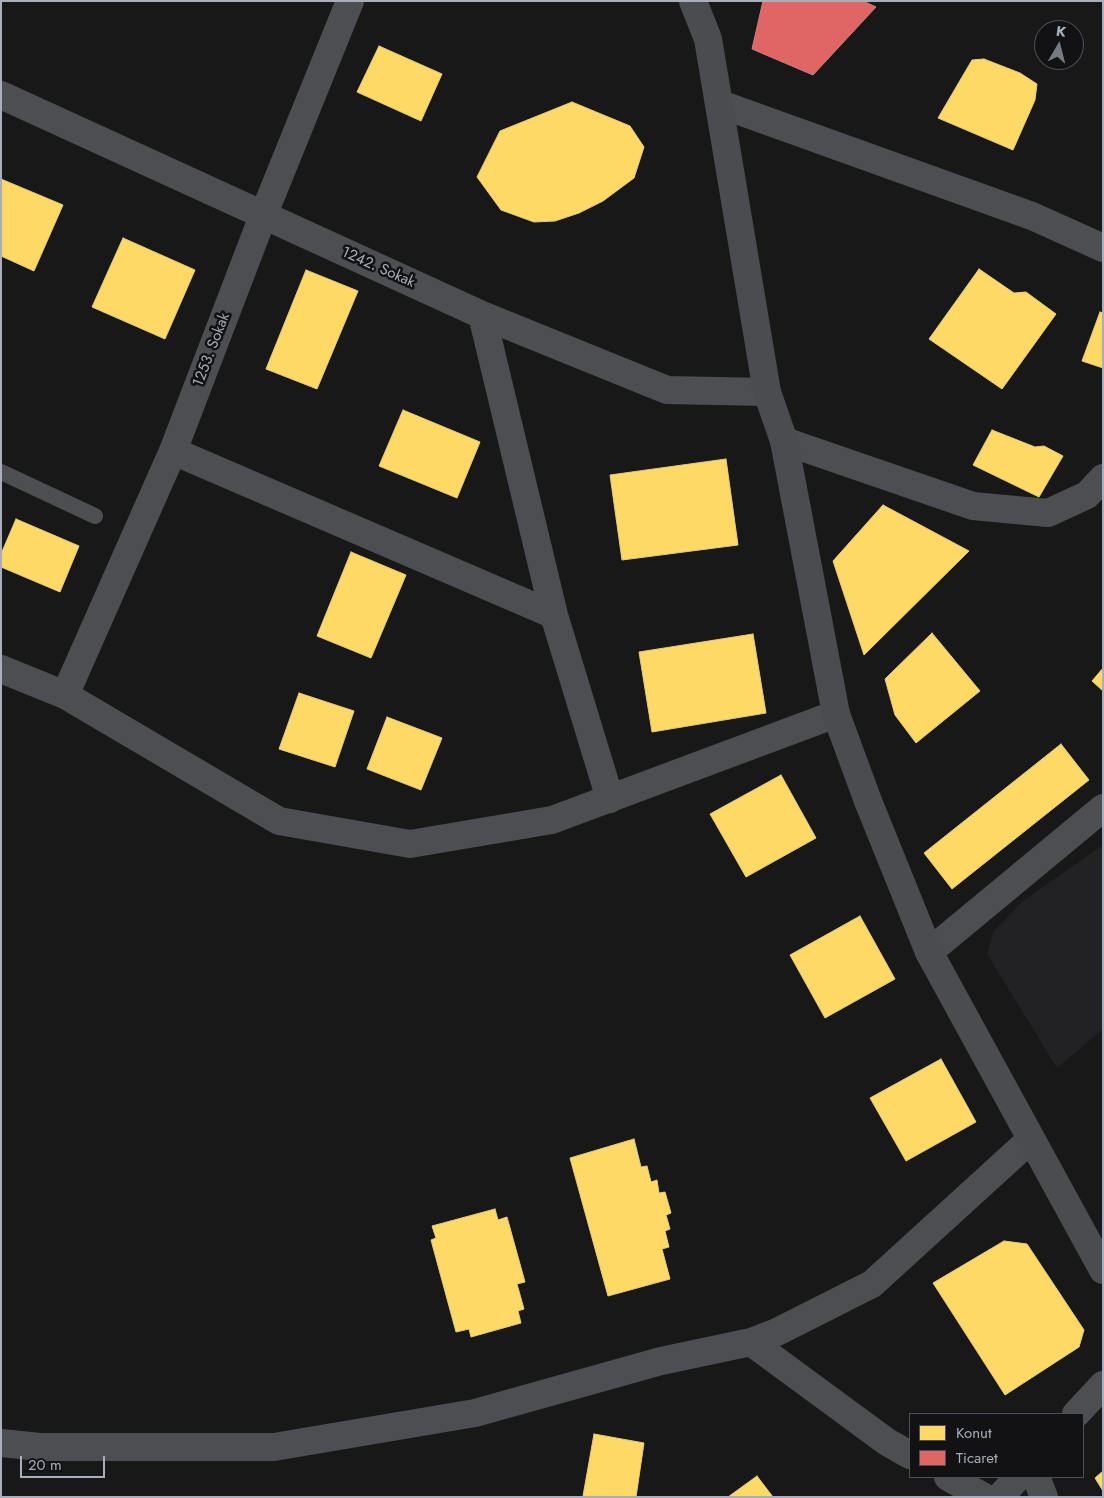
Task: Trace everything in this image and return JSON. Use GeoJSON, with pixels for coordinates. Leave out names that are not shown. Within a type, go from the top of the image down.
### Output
{"type":"FeatureCollection","features":[{"type":"Feature","properties":{"kind":"main road"},"geometry":{"type":"LineString","coordinates":[[693,1],[708,39],[767,392],[784,441],[836,714],[868,801],[929,952],[1030,1140],[1103,1270]]}},
{"type":"Feature","properties":{"kind":"street","name":"1253. Sokak"},"geometry":{"type":"LineString","coordinates":[[65,695],[173,452],[263,216],[350,1]]}},
{"type":"Feature","properties":{"kind":"street","name":"1242. Sokak"},"geometry":{"type":"LineString","coordinates":[[1,94],[482,315],[667,390],[767,392]]}},
{"type":"Feature","properties":{"kind":"street"},"geometry":{"type":"LineString","coordinates":[[720,104],[1032,216],[1103,248]]}},
{"type":"Feature","properties":{"kind":"street"},"geometry":{"type":"LineString","coordinates":[[482,315],[554,615],[610,799]]}},
{"type":"Feature","properties":{"kind":"street"},"geometry":{"type":"LineString","coordinates":[[784,441],[973,506],[1048,513],[1087,494],[1103,478]]}},
{"type":"Feature","properties":{"kind":"street"},"geometry":{"type":"LineString","coordinates":[[173,452],[554,615]]}},
{"type":"Feature","properties":{"kind":"street"},"geometry":{"type":"LineString","coordinates":[[1,669],[65,695],[279,821],[410,844],[552,820],[836,714]]}},
{"type":"Feature","properties":{"kind":"street"},"geometry":{"type":"LineString","coordinates":[[929,952],[1103,808]]}},
{"type":"Feature","properties":{"kind":"street"},"geometry":{"type":"LineString","coordinates":[[1,1443],[40,1447],[274,1447],[475,1413],[661,1361],[751,1342],[777,1332],[872,1284],[1030,1140]]}},
{"type":"Feature","properties":{"kind":"street"},"geometry":{"type":"LineString","coordinates":[[751,1342],[887,1442],[909,1454]]}},
{"type":"Feature","properties":{"kind":"street"},"geometry":{"type":"LineString","coordinates":[[1077,1413],[1103,1386]]}},
{"type":"Feature","properties":{"kind":"street"},"geometry":{"type":"LineString","coordinates":[[950,1478],[984,1497]]}},
{"type":"Feature","properties":{"kind":"street"},"geometry":{"type":"LineString","coordinates":[[1000,1497],[1017,1478]]}},
{"type":"Feature","properties":{"kind":"street"},"geometry":{"type":"LineString","coordinates":[[1036,1478],[1044,1497]]}},
{"type":"Feature","properties":{"kind":"lane"},"geometry":{"type":"LineString","coordinates":[[1,472],[95,516]]}},
{"type":"Feature","properties":{"kind":"shaded area"},"geometry":{"type":"Polygon","coordinates":[[[1103,845],[1103,1029],[1057,1068],[987,954],[993,932],[1023,901],[1103,845]]]}},
{"type":"Feature","properties":{"kind":"building: Konut"},"geometry":{"type":"Polygon","coordinates":[[[379,46],[442,74],[421,121],[357,92],[379,46]]]}},
{"type":"Feature","properties":{"kind":"building: Konut"},"geometry":{"type":"Polygon","coordinates":[[[984,59],[1020,73],[1037,84],[1035,100],[1013,150],[938,118],[972,60],[984,59]]]}},
{"type":"Feature","properties":{"kind":"building: Konut"},"geometry":{"type":"Polygon","coordinates":[[[572,102],[630,126],[644,147],[634,178],[603,201],[579,213],[555,221],[534,222],[501,210],[477,177],[500,131],[572,102]]]}},
{"type":"Feature","properties":{"kind":"building: Konut"},"geometry":{"type":"Polygon","coordinates":[[[1,179],[63,205],[34,271],[1,256],[1,179]]]}},
{"type":"Feature","properties":{"kind":"building: Konut"},"geometry":{"type":"Polygon","coordinates":[[[123,238],[195,270],[165,339],[92,307],[123,238]]]}},
{"type":"Feature","properties":{"kind":"building: Konut"},"geometry":{"type":"Polygon","coordinates":[[[979,269],[1014,293],[1026,292],[1056,314],[1002,389],[929,339],[979,269]]]}},
{"type":"Feature","properties":{"kind":"building: Konut"},"geometry":{"type":"Polygon","coordinates":[[[306,270],[358,291],[317,389],[266,369],[306,270]]]}},
{"type":"Feature","properties":{"kind":"building: Konut"},"geometry":{"type":"Polygon","coordinates":[[[1100,312],[1103,313],[1103,368],[1082,361],[1100,312]]]}},
{"type":"Feature","properties":{"kind":"building: Konut"},"geometry":{"type":"Polygon","coordinates":[[[403,410],[480,442],[457,498],[379,466],[403,410]]]}},
{"type":"Feature","properties":{"kind":"building: Konut"},"geometry":{"type":"Polygon","coordinates":[[[992,430],[1035,447],[1044,446],[1063,456],[1039,497],[973,465],[992,430]]]}},
{"type":"Feature","properties":{"kind":"building: Konut"},"geometry":{"type":"Polygon","coordinates":[[[726,459],[738,545],[622,560],[610,475],[726,459]]]}},
{"type":"Feature","properties":{"kind":"building: Konut"},"geometry":{"type":"Polygon","coordinates":[[[883,505],[969,551],[864,655],[833,561],[883,505]]]}},
{"type":"Feature","properties":{"kind":"building: Konut"},"geometry":{"type":"Polygon","coordinates":[[[16,519],[79,546],[60,592],[1,567],[1,554],[16,519]]]}},
{"type":"Feature","properties":{"kind":"building: Konut"},"geometry":{"type":"Polygon","coordinates":[[[351,552],[406,575],[371,658],[317,636],[351,552]]]}},
{"type":"Feature","properties":{"kind":"building: Konut"},"geometry":{"type":"Polygon","coordinates":[[[932,633],[980,691],[916,743],[895,715],[885,679],[932,633]]]}},
{"type":"Feature","properties":{"kind":"building: Konut"},"geometry":{"type":"Polygon","coordinates":[[[753,634],[766,713],[652,732],[639,652],[753,634]]]}},
{"type":"Feature","properties":{"kind":"building: Konut"},"geometry":{"type":"Polygon","coordinates":[[[1103,668],[1103,691],[1092,681],[1103,668]]]}},
{"type":"Feature","properties":{"kind":"building: Konut"},"geometry":{"type":"Polygon","coordinates":[[[299,693],[354,711],[335,767],[279,749],[299,693]]]}},
{"type":"Feature","properties":{"kind":"building: Konut"},"geometry":{"type":"Polygon","coordinates":[[[387,717],[442,738],[421,790],[367,769],[387,717]]]}},
{"type":"Feature","properties":{"kind":"building: Konut"},"geometry":{"type":"Polygon","coordinates":[[[1061,744],[1089,780],[952,889],[924,853],[1061,744]]]}},
{"type":"Feature","properties":{"kind":"building: Konut"},"geometry":{"type":"Polygon","coordinates":[[[781,775],[816,838],[746,877],[710,814],[781,775]]]}},
{"type":"Feature","properties":{"kind":"building: Konut"},"geometry":{"type":"Polygon","coordinates":[[[860,916],[895,979],[825,1018],[790,955],[860,916]]]}},
{"type":"Feature","properties":{"kind":"building: Konut"},"geometry":{"type":"Polygon","coordinates":[[[941,1059],[976,1122],[906,1161],[870,1098],[941,1059]]]}},
{"type":"Feature","properties":{"kind":"building: Konut"},"geometry":{"type":"Polygon","coordinates":[[[634,1139],[641,1167],[647,1166],[651,1182],[657,1180],[659,1193],[665,1192],[671,1213],[666,1215],[670,1229],[665,1231],[669,1247],[662,1249],[670,1279],[608,1296],[570,1158],[634,1139]]]}},
{"type":"Feature","properties":{"kind":"building: Konut"},"geometry":{"type":"Polygon","coordinates":[[[495,1209],[498,1220],[507,1217],[525,1282],[517,1284],[524,1309],[518,1311],[521,1323],[471,1337],[469,1329],[456,1332],[431,1240],[436,1238],[432,1226],[495,1209]]]}},
{"type":"Feature","properties":{"kind":"building: Konut"},"geometry":{"type":"Polygon","coordinates":[[[1004,1241],[1027,1244],[1084,1330],[1079,1347],[1005,1395],[933,1283],[1004,1241]]]}},
{"type":"Feature","properties":{"kind":"building: Konut"},"geometry":{"type":"Polygon","coordinates":[[[594,1434],[644,1443],[636,1497],[583,1496],[594,1434]]]}},
{"type":"Feature","properties":{"kind":"building: Konut"},"geometry":{"type":"Polygon","coordinates":[[[1103,1471],[1103,1491],[1095,1478],[1103,1471]]]}},
{"type":"Feature","properties":{"kind":"building: Konut"},"geometry":{"type":"Polygon","coordinates":[[[757,1476],[773,1497],[728,1497],[757,1476]]]}},
{"type":"Feature","properties":{"kind":"building: Ticaret"},"geometry":{"type":"Polygon","coordinates":[[[763,1],[863,1],[876,7],[813,75],[752,49],[763,1]]]}}]}
